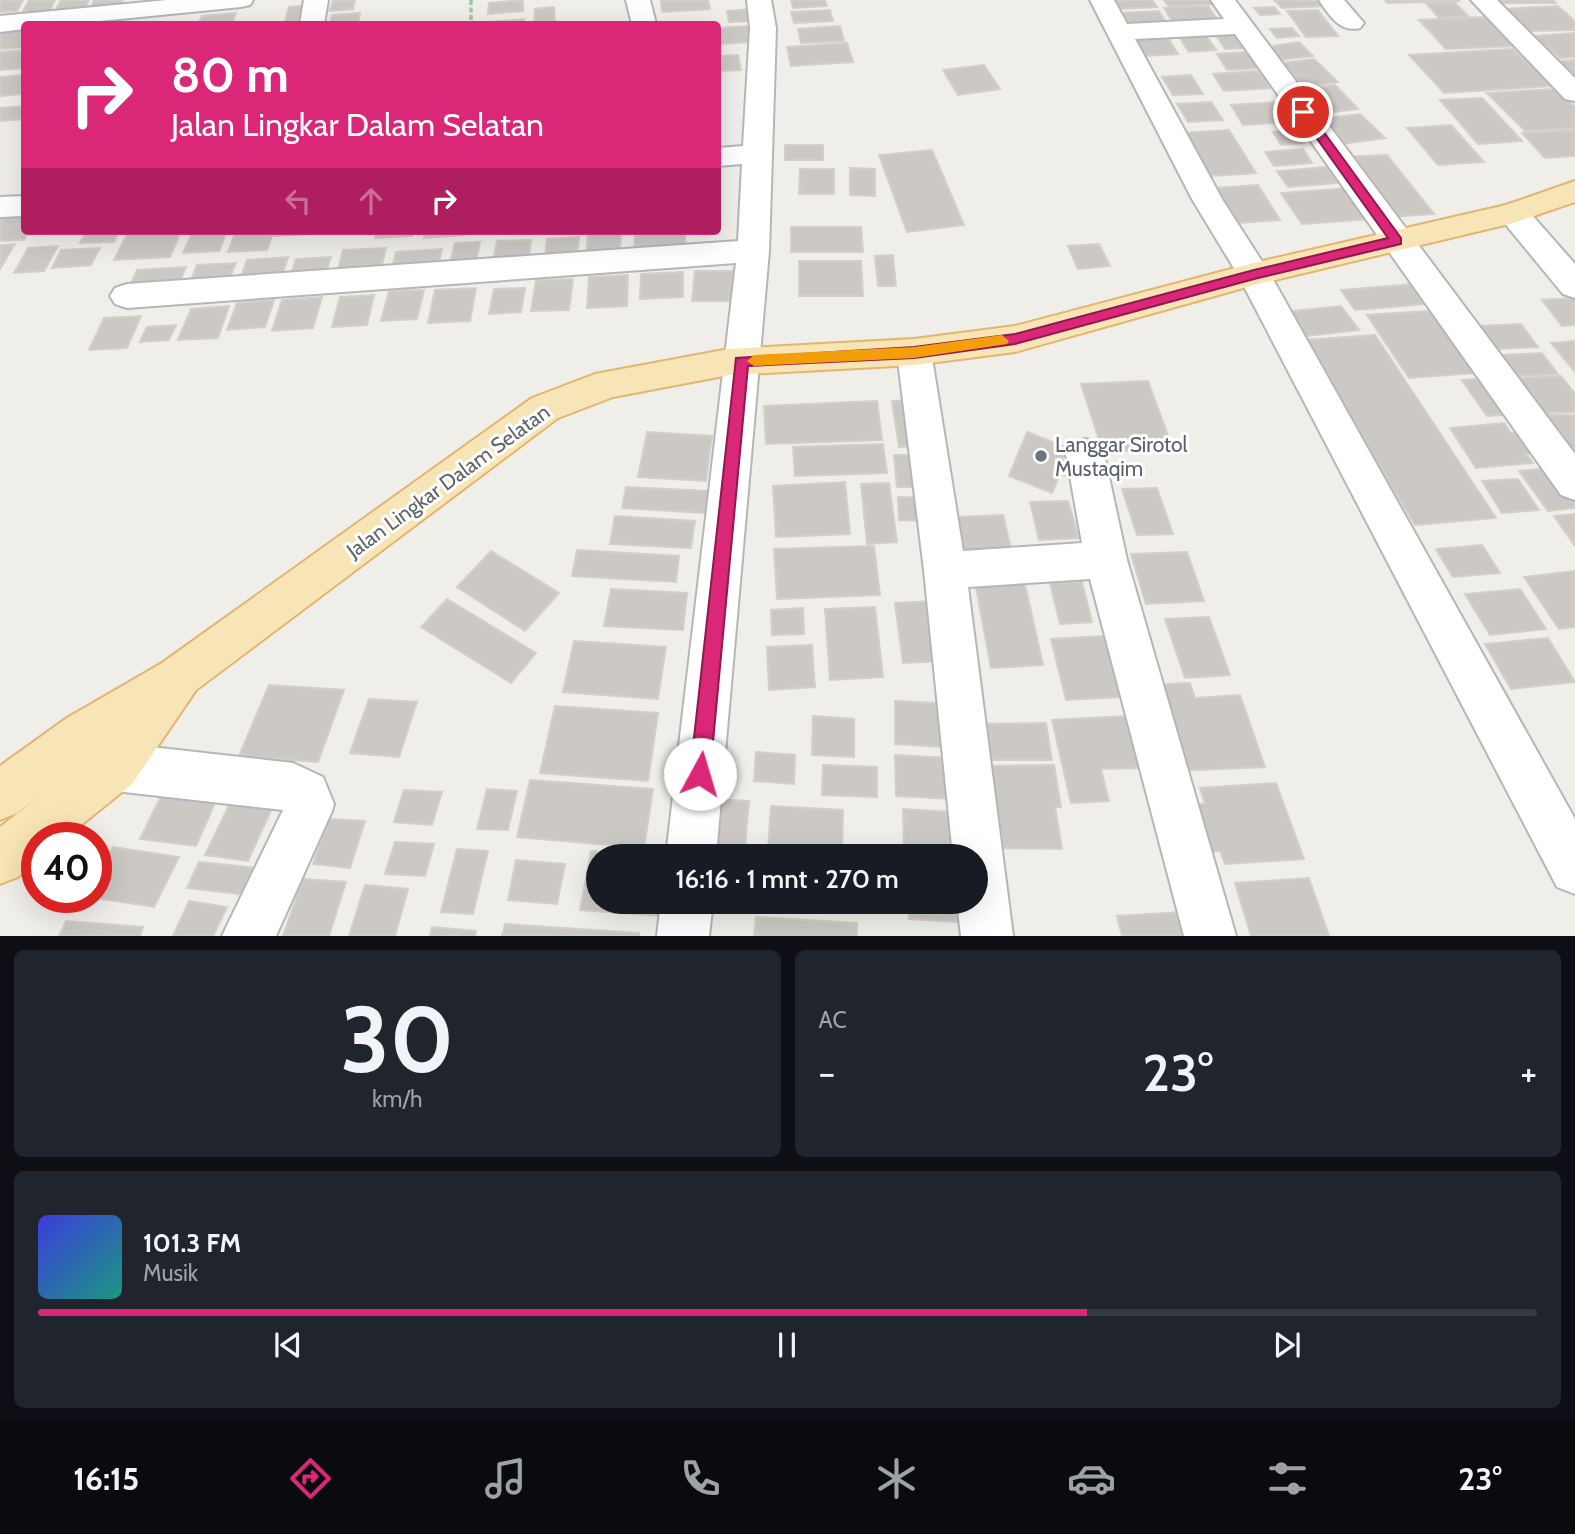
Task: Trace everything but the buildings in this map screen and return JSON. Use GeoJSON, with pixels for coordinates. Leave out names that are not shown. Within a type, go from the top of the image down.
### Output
{"type":"FeatureCollection","features":[{"type":"Feature","properties":{"kind":"main road","name":"Jalan Lingkar Dalam Selatan"},"geometry":{"type":"LineString","coordinates":[[0,859],[99,750],[180,675],[545,408],[608,384],[742,361],[914,352],[1015,339],[1254,274],[1513,213],[1575,191]]}},
{"type":"Feature","properties":{"kind":"main road","name":"Jalan Lingkar Dalam Selatan"},"geometry":{"type":"LineString","coordinates":[[0,796],[99,750]]}},
{"type":"Feature","properties":{"kind":"street"},"geometry":{"type":"LineString","coordinates":[[66,21],[153,17],[241,0]]}},
{"type":"Feature","properties":{"kind":"street"},"geometry":{"type":"LineString","coordinates":[[312,21],[316,0]]}},
{"type":"Feature","properties":{"kind":"street"},"geometry":{"type":"LineString","coordinates":[[638,0],[643,21]]}},
{"type":"Feature","properties":{"kind":"street"},"geometry":{"type":"LineString","coordinates":[[692,844],[753,251],[763,28],[759,0]]}},
{"type":"Feature","properties":{"kind":"street"},"geometry":{"type":"LineString","coordinates":[[1102,0],[1207,199],[1254,274],[1575,869]]}},
{"type":"Feature","properties":{"kind":"street"},"geometry":{"type":"LineString","coordinates":[[1223,0],[1575,484]]}},
{"type":"Feature","properties":{"kind":"street"},"geometry":{"type":"LineString","coordinates":[[1331,0],[1351,23]]}},
{"type":"Feature","properties":{"kind":"street"},"geometry":{"type":"LineString","coordinates":[[1483,0],[1575,93]]}},
{"type":"Feature","properties":{"kind":"street"},"geometry":{"type":"LineString","coordinates":[[0,24],[21,23]]}},
{"type":"Feature","properties":{"kind":"street"},"geometry":{"type":"LineString","coordinates":[[1118,32],[1241,26]]}},
{"type":"Feature","properties":{"kind":"street"},"geometry":{"type":"LineString","coordinates":[[721,157],[759,154]]}},
{"type":"Feature","properties":{"kind":"street"},"geometry":{"type":"LineString","coordinates":[[0,207],[21,206]]}},
{"type":"Feature","properties":{"kind":"street"},"geometry":{"type":"LineString","coordinates":[[1513,213],[1575,286]]}},
{"type":"Feature","properties":{"kind":"street"},"geometry":{"type":"LineString","coordinates":[[127,296],[753,251]]}},
{"type":"Feature","properties":{"kind":"street"},"geometry":{"type":"LineString","coordinates":[[914,352],[945,570],[987,936]]}},
{"type":"Feature","properties":{"kind":"street"},"geometry":{"type":"LineString","coordinates":[[1085,454],[1106,560],[1210,936]]}},
{"type":"Feature","properties":{"kind":"street"},"geometry":{"type":"LineString","coordinates":[[945,570],[1106,560]]}},
{"type":"Feature","properties":{"kind":"street"},"geometry":{"type":"LineString","coordinates":[[99,750],[293,786],[306,794],[310,804],[308,811],[248,936]]}},
{"type":"Feature","properties":{"kind":"street"},"geometry":{"type":"LineString","coordinates":[[683,936],[686,914]]}},
{"type":"Feature","properties":{"kind":"path"},"geometry":{"type":"LineString","coordinates":[[471,0],[471,21]]}},
{"type":"Feature","properties":{"kind":"slow traffic"},"geometry":{"type":"LineString","coordinates":[[754,361],[914,352],[1002,341]]}},
{"type":"Feature","properties":{"kind":"place","name":"Langgar Sirotol Mustaqim"},"geometry":{"type":"Point","coordinates":[1041,456]}},
{"type":"Feature","properties":{"kind":"route"},"geometry":{"type":"LineString","coordinates":[[700,774],[742,361],[914,352],[1015,339],[1254,274],[1397,241],[1303,112]]}}]}
